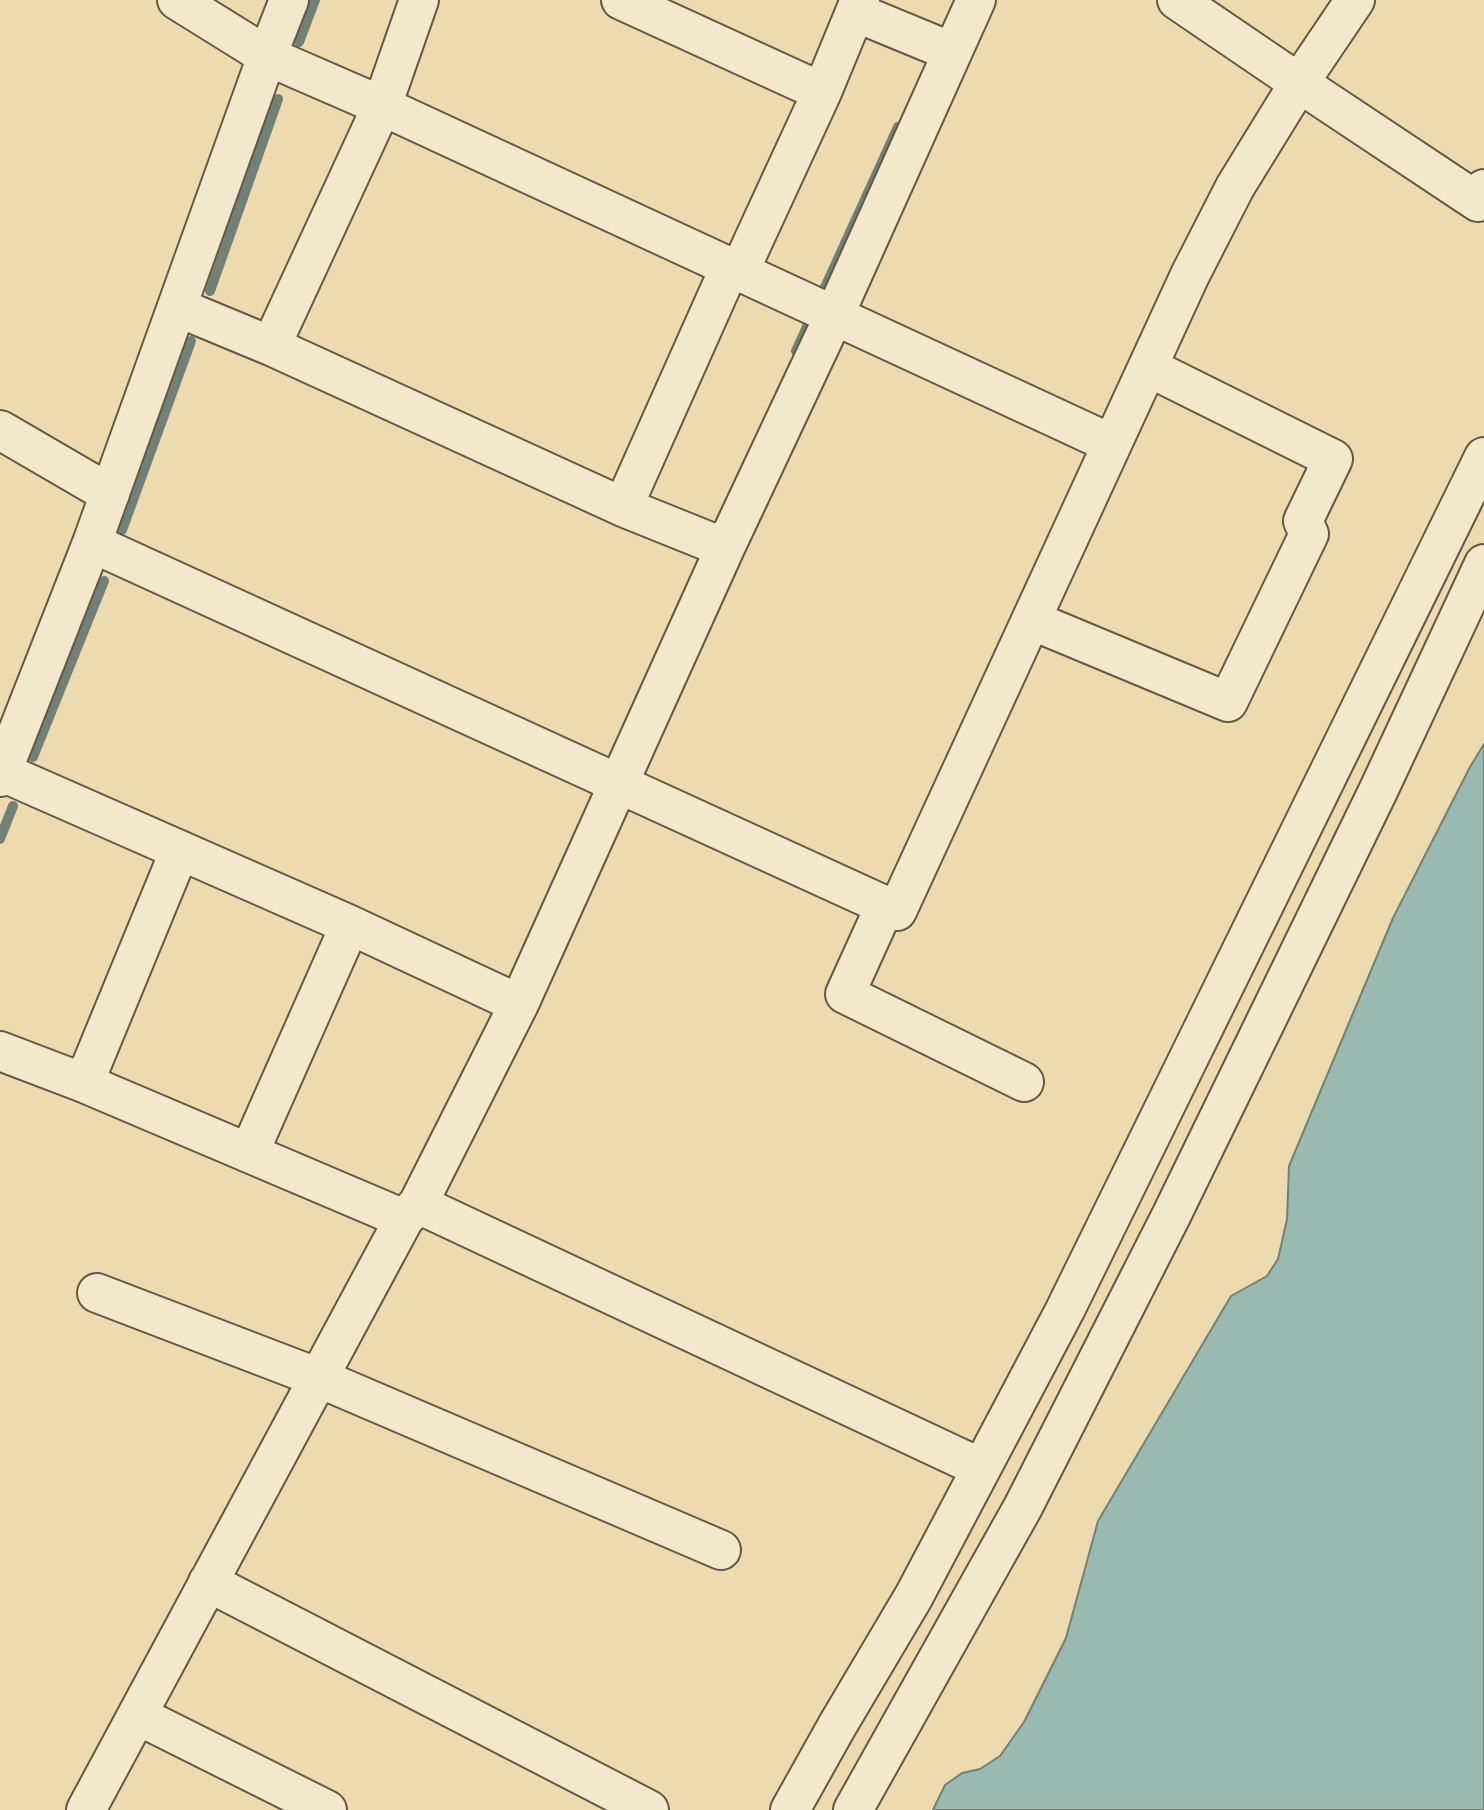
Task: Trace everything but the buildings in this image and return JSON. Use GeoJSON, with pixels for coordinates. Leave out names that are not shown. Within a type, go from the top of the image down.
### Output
{"type":"FeatureCollection","features":[{"type":"Feature","properties":{"kind":"street"},"geometry":{"type":"LineString","coordinates":[[177,0],[267,56],[382,106],[1112,444]]}},
{"type":"Feature","properties":{"kind":"street"},"geometry":{"type":"LineString","coordinates":[[289,0],[92,543],[1,775],[350,925],[507,999]]}},
{"type":"Feature","properties":{"kind":"street"},"geometry":{"type":"LineString","coordinates":[[271,345],[382,106],[419,0]]}},
{"type":"Feature","properties":{"kind":"street"},"geometry":{"type":"LineString","coordinates":[[621,0],[822,92]]}},
{"type":"Feature","properties":{"kind":"street"},"geometry":{"type":"LineString","coordinates":[[86,1810],[411,1212],[939,47],[976,0]]}},
{"type":"Feature","properties":{"kind":"street"},"geometry":{"type":"LineString","coordinates":[[1177,0],[1478,202],[1484,189]]}},
{"type":"Feature","properties":{"kind":"street"},"geometry":{"type":"LineString","coordinates":[[92,543],[897,911],[1190,275],[1235,187],[1299,83],[1355,0]]}},
{"type":"Feature","properties":{"kind":"street"},"geometry":{"type":"LineString","coordinates":[[624,507],[734,270],[822,92],[858,6],[939,47]]}},
{"type":"Feature","properties":{"kind":"street"},"geometry":{"type":"LineString","coordinates":[[177,307],[271,345],[624,507],[714,544]]}},
{"type":"Feature","properties":{"kind":"street"},"geometry":{"type":"LineString","coordinates":[[1031,620],[1227,702],[1308,534],[1303,521],[1333,459],[1148,367]]}},
{"type":"Feature","properties":{"kind":"street"},"geometry":{"type":"LineString","coordinates":[[0,430],[110,494]]}},
{"type":"Feature","properties":{"kind":"street"},"geometry":{"type":"LineString","coordinates":[[790,1810],[914,1596],[1065,1310],[1484,457]]}},
{"type":"Feature","properties":{"kind":"street"},"geometry":{"type":"LineString","coordinates":[[853,1810],[1023,1507],[1171,1216],[1380,789],[1484,564]]}},
{"type":"Feature","properties":{"kind":"street"},"geometry":{"type":"LineString","coordinates":[[83,1083],[180,850]]}},
{"type":"Feature","properties":{"kind":"street"},"geometry":{"type":"LineString","coordinates":[[885,906],[845,993],[1024,1082]]}},
{"type":"Feature","properties":{"kind":"street"},"geometry":{"type":"LineString","coordinates":[[249,1153],[350,925]]}},
{"type":"Feature","properties":{"kind":"street"},"geometry":{"type":"LineString","coordinates":[[0,1051],[249,1153],[411,1212],[981,1468]]}},
{"type":"Feature","properties":{"kind":"street"},"geometry":{"type":"LineString","coordinates":[[97,1293],[319,1378],[721,1550]]}},
{"type":"Feature","properties":{"kind":"street"},"geometry":{"type":"LineString","coordinates":[[208,1582],[649,1810]]}},
{"type":"Feature","properties":{"kind":"street"},"geometry":{"type":"LineString","coordinates":[[137,1715],[327,1810]]}},
{"type":"Feature","properties":{"kind":"water"},"geometry":{"type":"Polygon","coordinates":[[[1484,744],[1484,1810],[933,1810],[945,1785],[962,1773],[980,1769],[1000,1756],[1024,1722],[1066,1638],[1098,1521],[1231,1296],[1267,1276],[1278,1259],[1287,1219],[1289,1166],[1393,918],[1484,744]]]}},
{"type":"Feature","properties":{"kind":"waterway"},"geometry":{"type":"LineString","coordinates":[[299,42],[315,0]]}},
{"type":"Feature","properties":{"kind":"waterway"},"geometry":{"type":"LineString","coordinates":[[210,291],[278,99]]}},
{"type":"Feature","properties":{"kind":"waterway"},"geometry":{"type":"LineString","coordinates":[[796,351],[898,127]]}},
{"type":"Feature","properties":{"kind":"waterway"},"geometry":{"type":"LineString","coordinates":[[122,530],[191,341]]}},
{"type":"Feature","properties":{"kind":"waterway"},"geometry":{"type":"LineString","coordinates":[[33,757],[104,581]]}},
{"type":"Feature","properties":{"kind":"waterway"},"geometry":{"type":"LineString","coordinates":[[0,839],[13,806]]}}]}
